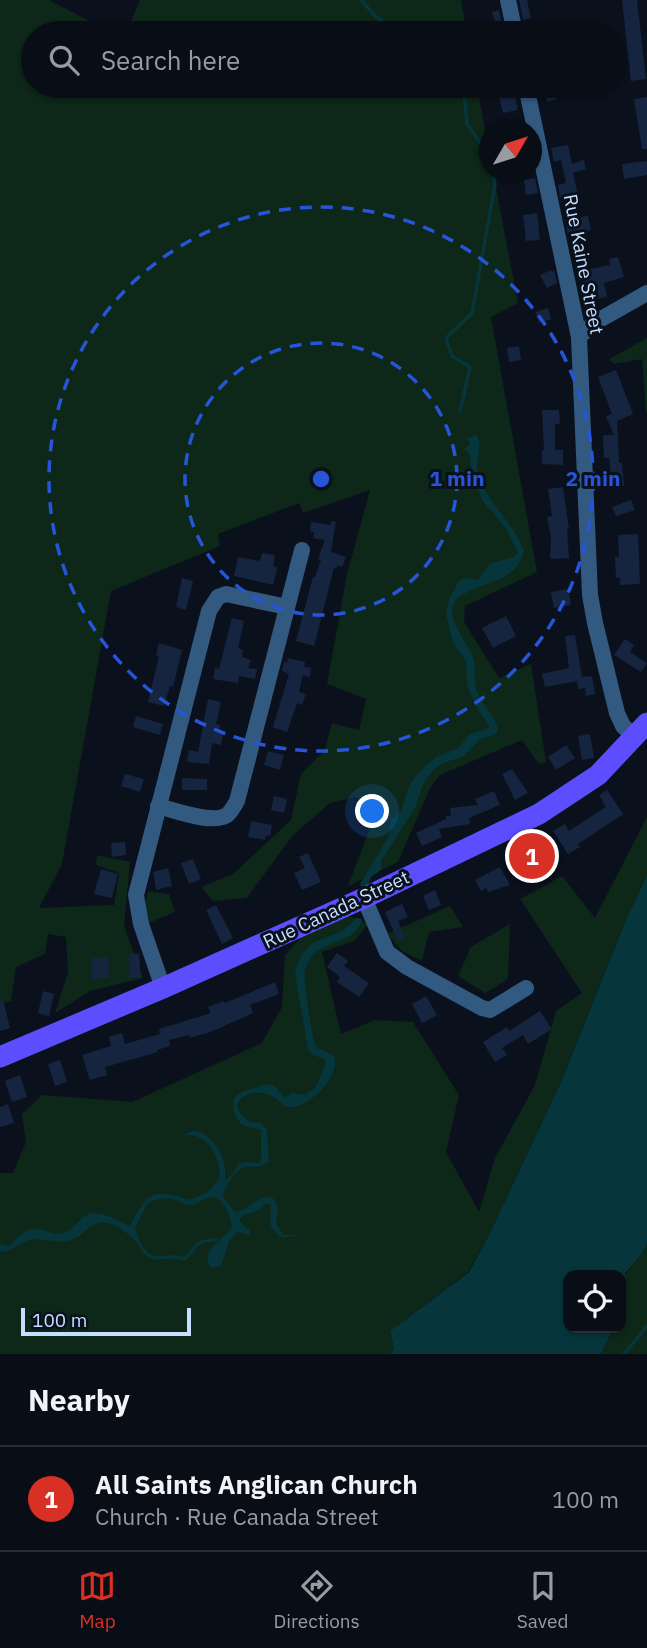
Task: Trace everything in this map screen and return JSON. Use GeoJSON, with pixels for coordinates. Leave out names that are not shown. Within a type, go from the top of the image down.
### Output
{"type":"FeatureCollection","features":[{"type":"Feature","properties":{"kind":"main road","name":"Rue Canada Street"},"geometry":{"type":"LineString","coordinates":[[0,1057],[364,898],[539,814],[598,775],[641,730]]}},
{"type":"Feature","properties":{"kind":"street"},"geometry":{"type":"LineString","coordinates":[[508,0],[512,21]]}},
{"type":"Feature","properties":{"kind":"street","name":"Rue Kaine Street"},"geometry":{"type":"LineString","coordinates":[[529,98],[579,337],[592,608],[617,713],[623,726],[641,730]]}},
{"type":"Feature","properties":{"kind":"street"},"geometry":{"type":"LineString","coordinates":[[579,337],[594,323],[647,293]]}},
{"type":"Feature","properties":{"kind":"street"},"geometry":{"type":"LineString","coordinates":[[158,806],[209,819],[219,819],[233,808],[302,550]]}},
{"type":"Feature","properties":{"kind":"street"},"geometry":{"type":"LineString","coordinates":[[163,988],[141,924],[136,895],[212,603],[218,597],[234,594],[288,607]]}},
{"type":"Feature","properties":{"kind":"street"},"geometry":{"type":"LineString","coordinates":[[364,898],[387,952],[417,972],[490,1010],[526,988]]}},
{"type":"Feature","properties":{"kind":"shaded area"},"geometry":{"type":"Polygon","coordinates":[[[0,0],[49,0],[90,21],[21,21],[21,98],[479,98],[483,119],[479,119],[479,182],[495,182],[518,303],[491,317],[537,572],[465,606],[464,622],[499,678],[531,664],[546,762],[539,764],[522,740],[440,775],[431,786],[398,862],[348,886],[374,818],[357,797],[330,803],[292,836],[247,898],[213,901],[201,887],[233,874],[291,820],[301,774],[325,750],[332,723],[359,730],[366,699],[327,684],[347,574],[370,490],[303,513],[299,503],[218,534],[220,546],[111,591],[62,864],[39,908],[114,905],[119,873],[96,865],[97,855],[130,862],[124,926],[143,978],[90,991],[55,1013],[68,973],[66,937],[48,934],[45,954],[16,967],[11,1001],[0,1004],[0,0]]]}},
{"type":"Feature","properties":{"kind":"shaded area"},"geometry":{"type":"Polygon","coordinates":[[[140,0],[461,0],[465,21],[131,21],[140,0]]]}},
{"type":"Feature","properties":{"kind":"shaded area"},"geometry":{"type":"Polygon","coordinates":[[[647,338],[646,413],[642,359],[614,364],[609,359],[647,338]]]}},
{"type":"Feature","properties":{"kind":"shaded area"},"geometry":{"type":"Polygon","coordinates":[[[476,434],[479,443],[477,467],[482,483],[524,550],[521,561],[508,575],[462,595],[455,601],[452,609],[456,625],[473,657],[478,694],[495,721],[498,731],[495,735],[480,739],[464,756],[441,764],[429,775],[422,786],[416,806],[381,861],[381,870],[362,888],[360,884],[389,836],[391,820],[401,811],[409,786],[418,773],[436,757],[458,748],[470,734],[490,726],[478,710],[467,686],[466,661],[453,643],[446,614],[450,597],[459,581],[465,578],[478,580],[489,564],[514,557],[518,553],[505,527],[482,500],[472,472],[470,455],[464,449],[470,444],[467,439],[476,434]]]}},
{"type":"Feature","properties":{"kind":"shaded area"},"geometry":{"type":"Polygon","coordinates":[[[647,817],[647,875],[625,922],[561,1082],[490,1233],[468,1272],[390,1331],[394,1349],[390,1354],[0,1354],[0,1173],[13,1173],[26,1142],[22,1114],[42,1095],[132,1102],[262,1043],[282,1007],[285,955],[309,929],[349,916],[368,924],[354,941],[322,952],[341,1034],[375,1020],[413,1022],[459,1095],[446,1152],[479,1212],[495,1158],[535,1085],[556,1011],[582,993],[520,899],[562,876],[595,918],[647,817]]]}},
{"type":"Feature","properties":{"kind":"shaded area"},"geometry":{"type":"Polygon","coordinates":[[[647,875],[647,1244],[626,1272],[563,1270],[563,1333],[611,1333],[601,1354],[390,1354],[394,1349],[390,1331],[469,1272],[561,1082],[625,922],[647,875]]]}},
{"type":"Feature","properties":{"kind":"shaded area"},"geometry":{"type":"Polygon","coordinates":[[[148,891],[169,894],[175,912],[149,923],[145,906],[148,891]]]}},
{"type":"Feature","properties":{"kind":"shaded area"},"geometry":{"type":"Polygon","coordinates":[[[450,906],[463,927],[429,932],[422,961],[402,951],[387,934],[450,906]]]}},
{"type":"Feature","properties":{"kind":"shaded area"},"geometry":{"type":"Polygon","coordinates":[[[356,918],[362,919],[358,928],[351,935],[316,952],[305,971],[306,995],[315,1046],[334,1056],[333,1073],[313,1098],[295,1107],[287,1107],[263,1093],[252,1093],[239,1101],[237,1105],[243,1116],[249,1121],[261,1123],[267,1129],[269,1160],[258,1167],[239,1170],[227,1185],[223,1197],[235,1212],[263,1197],[273,1198],[278,1207],[276,1224],[284,1235],[309,1234],[284,1237],[277,1234],[270,1224],[271,1205],[266,1203],[259,1210],[241,1218],[239,1221],[250,1231],[250,1236],[238,1231],[230,1239],[221,1266],[211,1268],[208,1262],[210,1250],[232,1227],[223,1203],[211,1197],[190,1205],[164,1198],[147,1204],[135,1228],[142,1248],[122,1229],[102,1223],[92,1226],[72,1240],[30,1240],[0,1252],[0,1244],[9,1246],[31,1229],[63,1233],[86,1215],[94,1213],[130,1226],[146,1200],[152,1196],[167,1194],[189,1200],[207,1193],[219,1179],[218,1162],[205,1141],[190,1135],[181,1136],[193,1131],[201,1132],[217,1147],[225,1165],[225,1180],[243,1162],[259,1163],[261,1130],[239,1122],[233,1107],[234,1098],[265,1085],[274,1085],[284,1098],[292,1093],[305,1095],[316,1087],[326,1063],[308,1050],[295,973],[307,949],[348,927],[356,918]]]}},
{"type":"Feature","properties":{"kind":"shaded area"},"geometry":{"type":"Polygon","coordinates":[[[510,924],[508,979],[485,993],[458,976],[471,947],[510,924]]]}},
{"type":"Feature","properties":{"kind":"shaded area"},"geometry":{"type":"Polygon","coordinates":[[[647,1244],[647,1354],[601,1354],[611,1333],[626,1333],[626,1273],[647,1244]]]}},
{"type":"Feature","properties":{"kind":"building"},"geometry":{"type":"Polygon","coordinates":[[[519,0],[527,0],[531,18],[523,20],[519,0]]]}},
{"type":"Feature","properties":{"kind":"building"},"geometry":{"type":"Polygon","coordinates":[[[622,0],[637,0],[646,79],[631,81],[622,0]]]}},
{"type":"Feature","properties":{"kind":"building"},"geometry":{"type":"Polygon","coordinates":[[[499,10],[501,21],[495,21],[492,12],[499,10]]]}},
{"type":"Feature","properties":{"kind":"building"},"geometry":{"type":"Polygon","coordinates":[[[647,97],[647,149],[642,149],[634,99],[647,97]]]}},
{"type":"Feature","properties":{"kind":"building"},"geometry":{"type":"Polygon","coordinates":[[[499,98],[516,98],[518,110],[503,113],[499,98]]]}},
{"type":"Feature","properties":{"kind":"building"},"geometry":{"type":"Polygon","coordinates":[[[568,145],[572,164],[584,160],[586,169],[573,173],[578,195],[560,198],[558,185],[566,183],[561,160],[554,162],[551,148],[568,145]]]}},
{"type":"Feature","properties":{"kind":"building"},"geometry":{"type":"Polygon","coordinates":[[[647,161],[647,175],[624,179],[622,164],[647,161]]]}},
{"type":"Feature","properties":{"kind":"building"},"geometry":{"type":"Polygon","coordinates":[[[524,182],[536,182],[538,193],[526,195],[524,182]]]}},
{"type":"Feature","properties":{"kind":"building"},"geometry":{"type":"Polygon","coordinates":[[[537,213],[540,240],[526,241],[523,215],[537,213]]]}},
{"type":"Feature","properties":{"kind":"building"},"geometry":{"type":"Polygon","coordinates":[[[588,216],[591,230],[568,235],[565,220],[588,216]]]}},
{"type":"Feature","properties":{"kind":"building"},"geometry":{"type":"Polygon","coordinates":[[[618,257],[624,277],[604,283],[607,297],[586,301],[580,271],[610,265],[609,259],[618,257]]]}},
{"type":"Feature","properties":{"kind":"building"},"geometry":{"type":"Polygon","coordinates":[[[554,270],[557,283],[547,288],[540,275],[554,270]]]}},
{"type":"Feature","properties":{"kind":"building"},"geometry":{"type":"Polygon","coordinates":[[[548,308],[551,319],[539,323],[535,312],[548,308]]]}},
{"type":"Feature","properties":{"kind":"building"},"geometry":{"type":"Polygon","coordinates":[[[519,346],[521,360],[509,362],[507,348],[519,346]]]}},
{"type":"Feature","properties":{"kind":"building"},"geometry":{"type":"Polygon","coordinates":[[[616,370],[633,414],[617,421],[619,463],[622,463],[624,486],[612,487],[609,458],[604,458],[603,435],[614,435],[606,416],[612,414],[598,377],[616,370]]]}},
{"type":"Feature","properties":{"kind":"building"},"geometry":{"type":"Polygon","coordinates":[[[542,410],[559,410],[560,424],[555,424],[555,450],[563,450],[563,465],[542,464],[542,410]]]}},
{"type":"Feature","properties":{"kind":"building"},"geometry":{"type":"Polygon","coordinates":[[[563,487],[569,529],[569,558],[550,559],[551,538],[547,517],[552,516],[548,489],[563,487]]]}},
{"type":"Feature","properties":{"kind":"building"},"geometry":{"type":"Polygon","coordinates":[[[631,500],[635,510],[616,516],[612,507],[631,500]]]}},
{"type":"Feature","properties":{"kind":"building"},"geometry":{"type":"Polygon","coordinates":[[[331,521],[336,522],[331,552],[346,557],[342,567],[338,565],[334,568],[314,646],[296,641],[325,540],[313,538],[314,532],[310,531],[311,522],[330,525],[331,521]]]}},
{"type":"Feature","properties":{"kind":"building"},"geometry":{"type":"Polygon","coordinates":[[[638,534],[640,584],[620,585],[620,578],[616,578],[615,557],[619,557],[618,535],[638,534]]]}},
{"type":"Feature","properties":{"kind":"building"},"geometry":{"type":"Polygon","coordinates":[[[262,553],[275,555],[273,566],[277,567],[277,570],[273,585],[234,576],[238,557],[260,561],[262,553]]]}},
{"type":"Feature","properties":{"kind":"building"},"geometry":{"type":"Polygon","coordinates":[[[182,578],[193,581],[186,610],[176,607],[182,578]]]}},
{"type":"Feature","properties":{"kind":"building"},"geometry":{"type":"Polygon","coordinates":[[[568,589],[571,605],[554,608],[551,592],[568,589]]]}},
{"type":"Feature","properties":{"kind":"building"},"geometry":{"type":"Polygon","coordinates":[[[506,616],[516,636],[493,648],[482,628],[506,616]]]}},
{"type":"Feature","properties":{"kind":"building"},"geometry":{"type":"Polygon","coordinates":[[[232,618],[244,621],[238,648],[243,650],[242,657],[251,660],[248,668],[257,669],[255,679],[239,676],[238,683],[213,679],[215,668],[219,669],[232,618]]]}},
{"type":"Feature","properties":{"kind":"building"},"geometry":{"type":"Polygon","coordinates":[[[575,635],[582,677],[592,676],[595,694],[586,696],[585,688],[578,689],[577,681],[545,687],[542,674],[569,668],[565,636],[575,635]]]}},
{"type":"Feature","properties":{"kind":"building"},"geometry":{"type":"Polygon","coordinates":[[[625,639],[634,645],[630,652],[647,663],[641,672],[614,655],[625,639]]]}},
{"type":"Feature","properties":{"kind":"building"},"geometry":{"type":"Polygon","coordinates":[[[159,643],[182,650],[173,687],[170,686],[164,706],[148,702],[159,656],[156,655],[159,643]]]}},
{"type":"Feature","properties":{"kind":"building"},"geometry":{"type":"Polygon","coordinates":[[[288,658],[305,662],[304,667],[311,668],[310,677],[303,675],[299,692],[306,694],[302,705],[297,703],[287,732],[273,727],[289,674],[282,671],[288,658]]]}},
{"type":"Feature","properties":{"kind":"building"},"geometry":{"type":"Polygon","coordinates":[[[208,699],[221,702],[216,724],[220,725],[219,733],[223,734],[221,745],[212,743],[209,764],[187,762],[189,750],[198,752],[208,699]]]}},
{"type":"Feature","properties":{"kind":"building"},"geometry":{"type":"Polygon","coordinates":[[[136,716],[163,724],[160,735],[133,727],[136,716]]]}},
{"type":"Feature","properties":{"kind":"building"},"geometry":{"type":"Polygon","coordinates":[[[590,734],[594,758],[582,760],[578,736],[590,734]]]}},
{"type":"Feature","properties":{"kind":"building"},"geometry":{"type":"Polygon","coordinates":[[[566,745],[575,758],[556,770],[548,757],[566,745]]]}},
{"type":"Feature","properties":{"kind":"building"},"geometry":{"type":"Polygon","coordinates":[[[268,751],[284,755],[280,770],[264,765],[268,751]]]}},
{"type":"Feature","properties":{"kind":"building"},"geometry":{"type":"Polygon","coordinates":[[[512,769],[528,793],[515,800],[502,774],[512,769]]]}},
{"type":"Feature","properties":{"kind":"building"},"geometry":{"type":"Polygon","coordinates":[[[125,774],[144,779],[140,792],[121,786],[125,774]]]}},
{"type":"Feature","properties":{"kind":"building"},"geometry":{"type":"Polygon","coordinates":[[[182,778],[207,779],[207,790],[182,790],[182,778]]]}},
{"type":"Feature","properties":{"kind":"building"},"geometry":{"type":"Polygon","coordinates":[[[607,790],[623,814],[578,844],[580,847],[568,854],[553,831],[565,824],[569,831],[606,807],[599,795],[607,790]]]}},
{"type":"Feature","properties":{"kind":"building"},"geometry":{"type":"Polygon","coordinates":[[[494,791],[500,805],[469,818],[470,824],[439,829],[442,837],[422,846],[416,833],[446,819],[446,816],[451,816],[450,808],[478,805],[475,799],[494,791]]]}},
{"type":"Feature","properties":{"kind":"building"},"geometry":{"type":"Polygon","coordinates":[[[274,796],[287,799],[284,813],[271,810],[274,796]]]}},
{"type":"Feature","properties":{"kind":"building"},"geometry":{"type":"Polygon","coordinates":[[[251,821],[272,825],[270,836],[266,835],[265,840],[248,837],[251,821]]]}},
{"type":"Feature","properties":{"kind":"building"},"geometry":{"type":"Polygon","coordinates":[[[535,839],[548,865],[531,874],[517,848],[535,839]]]}},
{"type":"Feature","properties":{"kind":"building"},"geometry":{"type":"Polygon","coordinates":[[[125,842],[126,855],[112,857],[111,843],[125,842]]]}},
{"type":"Feature","properties":{"kind":"building"},"geometry":{"type":"Polygon","coordinates":[[[308,853],[321,882],[302,890],[294,873],[305,868],[299,857],[308,853]]]}},
{"type":"Feature","properties":{"kind":"building"},"geometry":{"type":"Polygon","coordinates":[[[193,859],[201,879],[189,884],[181,863],[193,859]]]}},
{"type":"Feature","properties":{"kind":"building"},"geometry":{"type":"Polygon","coordinates":[[[500,867],[510,885],[488,892],[486,888],[481,891],[475,880],[500,867]]]}},
{"type":"Feature","properties":{"kind":"building"},"geometry":{"type":"Polygon","coordinates":[[[168,868],[172,886],[156,890],[153,872],[168,868]]]}},
{"type":"Feature","properties":{"kind":"building"},"geometry":{"type":"Polygon","coordinates":[[[101,869],[118,874],[112,898],[94,894],[101,869]]]}},
{"type":"Feature","properties":{"kind":"building"},"geometry":{"type":"Polygon","coordinates":[[[435,890],[441,905],[429,910],[423,896],[435,890]]]}},
{"type":"Feature","properties":{"kind":"building"},"geometry":{"type":"Polygon","coordinates":[[[402,904],[408,917],[398,921],[405,938],[398,941],[385,912],[402,904]]]}},
{"type":"Feature","properties":{"kind":"building"},"geometry":{"type":"Polygon","coordinates":[[[216,905],[233,938],[222,944],[206,910],[216,905]]]}},
{"type":"Feature","properties":{"kind":"building"},"geometry":{"type":"Polygon","coordinates":[[[337,953],[348,961],[344,966],[369,983],[359,997],[337,982],[340,977],[327,967],[337,953]]]}},
{"type":"Feature","properties":{"kind":"building"},"geometry":{"type":"Polygon","coordinates":[[[129,954],[139,954],[141,977],[129,978],[129,954]]]}},
{"type":"Feature","properties":{"kind":"building"},"geometry":{"type":"Polygon","coordinates":[[[108,957],[109,978],[92,979],[92,958],[108,957]]]}},
{"type":"Feature","properties":{"kind":"building"},"geometry":{"type":"Polygon","coordinates":[[[275,982],[279,994],[250,1005],[253,1013],[213,1031],[190,1038],[189,1035],[169,1040],[170,1046],[105,1067],[107,1075],[90,1080],[82,1055],[111,1046],[109,1037],[122,1033],[125,1044],[160,1034],[159,1029],[211,1013],[208,1007],[224,1001],[225,1003],[275,982]]]}},
{"type":"Feature","properties":{"kind":"building"},"geometry":{"type":"Polygon","coordinates":[[[43,991],[54,994],[49,1016],[38,1013],[43,991]]]}},
{"type":"Feature","properties":{"kind":"building"},"geometry":{"type":"Polygon","coordinates":[[[426,996],[437,1015],[422,1023],[412,1004],[426,996]]]}},
{"type":"Feature","properties":{"kind":"building"},"geometry":{"type":"Polygon","coordinates":[[[3,1000],[10,1028],[0,1031],[0,1001],[3,1000]]]}},
{"type":"Feature","properties":{"kind":"building"},"geometry":{"type":"Polygon","coordinates":[[[540,1011],[552,1029],[528,1044],[523,1035],[502,1048],[507,1055],[495,1062],[483,1042],[507,1027],[509,1031],[540,1011]]]}},
{"type":"Feature","properties":{"kind":"building"},"geometry":{"type":"Polygon","coordinates":[[[60,1060],[67,1082],[55,1086],[48,1064],[60,1060]]]}},
{"type":"Feature","properties":{"kind":"building"},"geometry":{"type":"Polygon","coordinates":[[[20,1075],[27,1097],[12,1102],[5,1081],[20,1075]]]}},
{"type":"Feature","properties":{"kind":"building"},"geometry":{"type":"Polygon","coordinates":[[[8,1104],[14,1123],[0,1127],[0,1107],[8,1104]]]}},
{"type":"Feature","properties":{"kind":"waterway"},"geometry":{"type":"LineString","coordinates":[[361,0],[382,21]]}},
{"type":"Feature","properties":{"kind":"waterway"},"geometry":{"type":"LineString","coordinates":[[464,98],[467,124],[479,141]]}},
{"type":"Feature","properties":{"kind":"waterway"},"geometry":{"type":"LineString","coordinates":[[460,411],[470,367],[452,356],[446,338],[472,313],[495,182]]}},
{"type":"Feature","properties":{"kind":"waterway"},"geometry":{"type":"LineString","coordinates":[[140,1245],[152,1257],[186,1258],[201,1242],[216,1240]]}},
{"type":"Feature","properties":{"kind":"waterway"},"geometry":{"type":"LineString","coordinates":[[624,1354],[647,1326]]}},
{"type":"Feature","properties":{"kind":"place","name":"All Saints Anglican Church"},"geometry":{"type":"Point","coordinates":[532,856]}}]}
